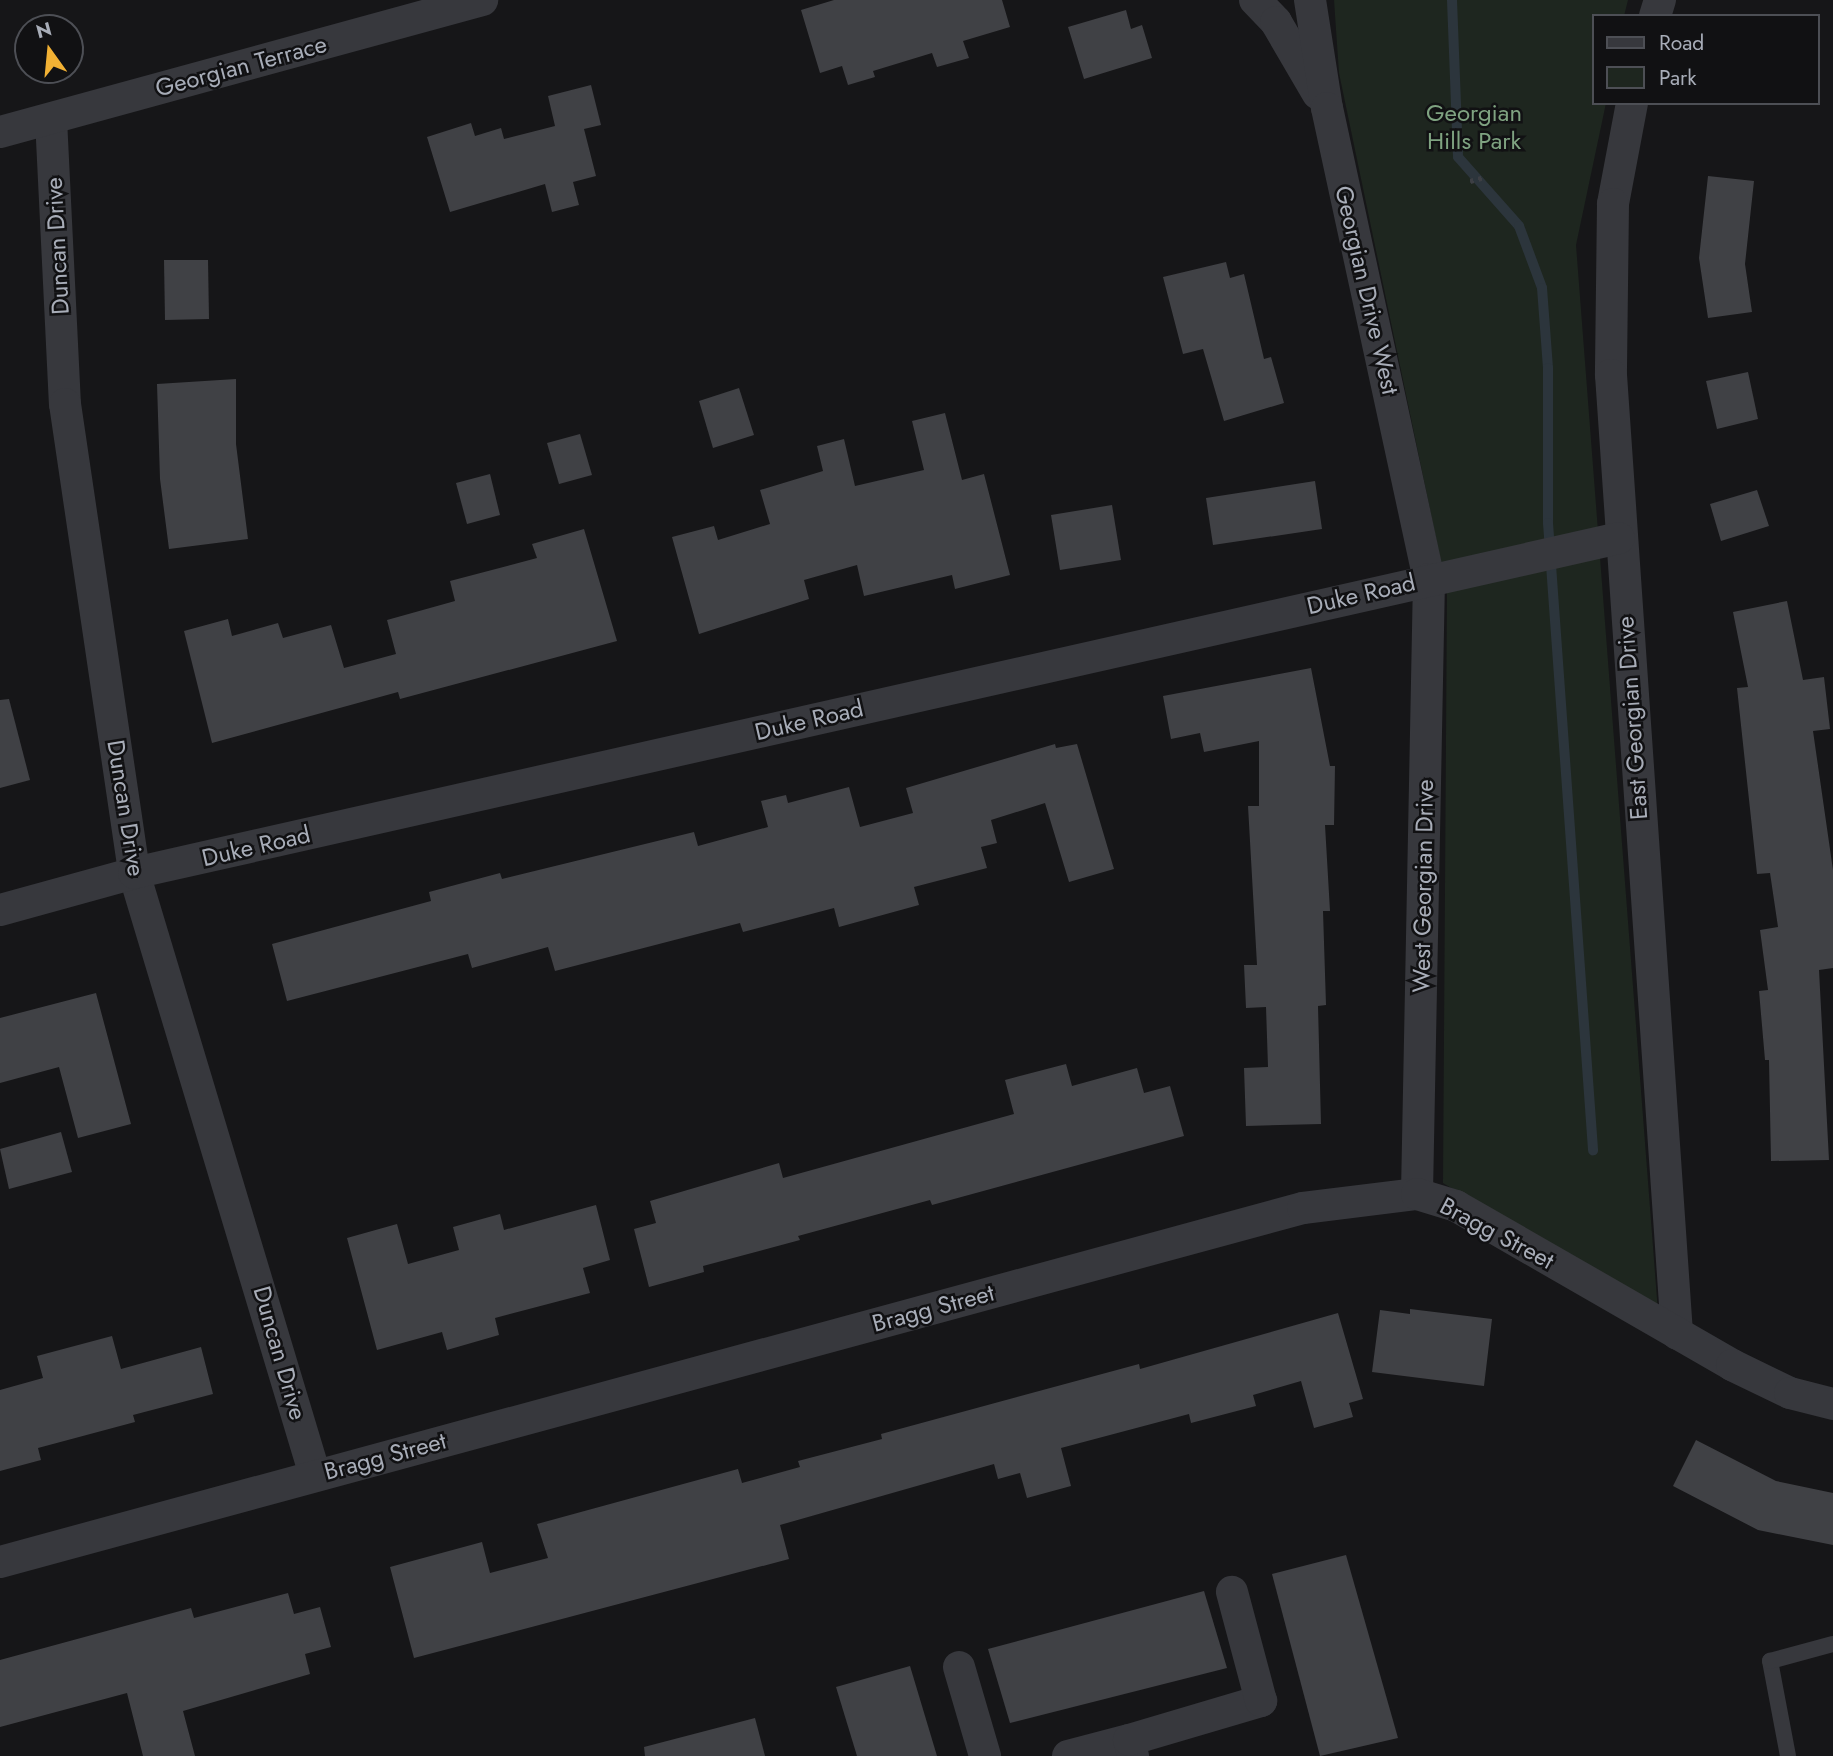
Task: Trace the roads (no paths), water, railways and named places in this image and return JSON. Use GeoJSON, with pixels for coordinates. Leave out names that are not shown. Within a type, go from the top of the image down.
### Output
{"type":"FeatureCollection","features":[{"type":"Feature","properties":{"kind":"street","name":"Georgian Terrace"},"geometry":{"type":"LineString","coordinates":[[0,132],[482,0]]}},
{"type":"Feature","properties":{"kind":"street"},"geometry":{"type":"LineString","coordinates":[[1255,0],[1276,22],[1326,108]]}},
{"type":"Feature","properties":{"kind":"street","name":"Georgian Drive West"},"geometry":{"type":"LineString","coordinates":[[1310,0],[1326,108],[1429,579]]}},
{"type":"Feature","properties":{"kind":"street","name":"East Georgian Drive"},"geometry":{"type":"LineString","coordinates":[[1632,105],[1613,204],[1610,300],[1619,538],[1677,1334]]}},
{"type":"Feature","properties":{"kind":"street","name":"Duncan Drive"},"geometry":{"type":"LineString","coordinates":[[51,119],[65,404],[134,873],[315,1475]]}},
{"type":"Feature","properties":{"kind":"street","name":"Duke Road"},"geometry":{"type":"LineString","coordinates":[[0,910],[134,873],[1619,538]]}},
{"type":"Feature","properties":{"kind":"street","name":"West Georgian Drive"},"geometry":{"type":"LineString","coordinates":[[1417,1194],[1429,579]]}},
{"type":"Feature","properties":{"kind":"street","name":"Bragg Street"},"geometry":{"type":"LineString","coordinates":[[0,1562],[1303,1208],[1417,1194],[1456,1206],[1677,1334],[1790,1393],[1833,1404]]}},
{"type":"Feature","properties":{"kind":"street"},"geometry":{"type":"LineString","coordinates":[[1068,1756],[1131,1748],[1261,1701],[1232,1592]]}},
{"type":"Feature","properties":{"kind":"street"},"geometry":{"type":"LineString","coordinates":[[959,1667],[985,1756]]}},
{"type":"Feature","properties":{"kind":"lane"},"geometry":{"type":"LineString","coordinates":[[1788,1756],[1770,1661],[1833,1644]]}},
{"type":"Feature","properties":{"kind":"waterway"},"geometry":{"type":"LineString","coordinates":[[1452,0],[1458,157],[1519,226],[1542,288],[1548,368],[1548,523],[1593,1150]]}},
{"type":"Feature","properties":{"kind":"park label","name":"Georgian Hills Park"},"geometry":{"type":"Point","coordinates":[1474,127]}}]}
